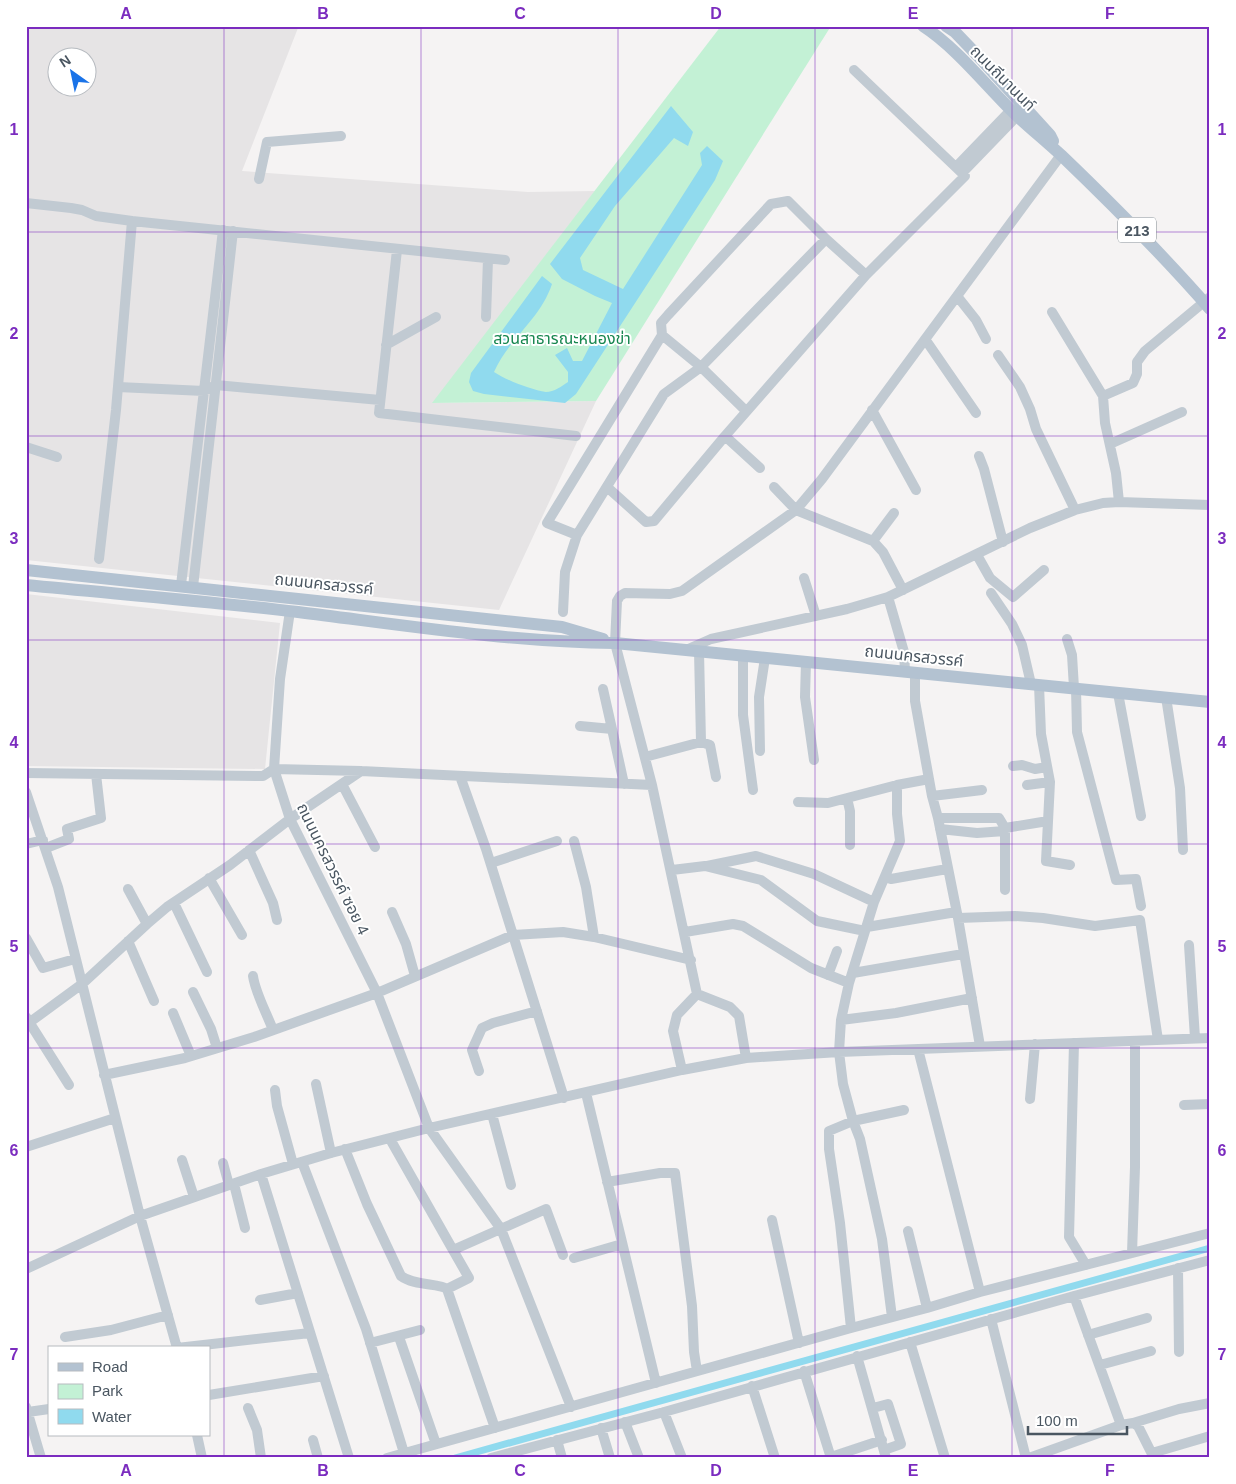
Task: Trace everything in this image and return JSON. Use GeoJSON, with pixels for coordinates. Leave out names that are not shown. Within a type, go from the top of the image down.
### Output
{"type":"FeatureCollection","features":[{"type":"Feature","properties":{"kind":"main road","name":"ถนนถีนานนท์"},"geometry":{"type":"LineString","coordinates":[[922,26],[963,61],[1014,113],[1061,154],[1208,303]]}},
{"type":"Feature","properties":{"kind":"main road","name":"ถนนถีนานนท์"},"geometry":{"type":"LineString","coordinates":[[946,26],[955,32],[1050,134],[1061,154]]}},
{"type":"Feature","properties":{"kind":"main road"},"geometry":{"type":"LineString","coordinates":[[1001,100],[1011,91]]}},
{"type":"Feature","properties":{"kind":"main road","name":"ถนนนครสวรรค์"},"geometry":{"type":"LineString","coordinates":[[26,570],[570,628],[615,643]]}},
{"type":"Feature","properties":{"kind":"main road","name":"ถนนนครสวรรค์"},"geometry":{"type":"LineString","coordinates":[[26,585],[290,611],[490,636],[569,643],[615,643],[1210,702]]}},
{"type":"Feature","properties":{"kind":"main road"},"geometry":{"type":"LineString","coordinates":[[569,643],[570,628]]}},
{"type":"Feature","properties":{"kind":"street"},"geometry":{"type":"LineString","coordinates":[[607,487],[646,522],[654,521],[746,411],[866,275],[965,176],[854,70]]}},
{"type":"Feature","properties":{"kind":"street"},"geometry":{"type":"LineString","coordinates":[[959,170],[1014,113]]}},
{"type":"Feature","properties":{"kind":"street"},"geometry":{"type":"LineString","coordinates":[[259,179],[267,142],[341,136]]}},
{"type":"Feature","properties":{"kind":"street"},"geometry":{"type":"LineString","coordinates":[[697,994],[672,870],[652,784],[615,643],[617,601],[625,593],[670,594],[682,591],[796,510],[822,479],[1061,154]]}},
{"type":"Feature","properties":{"kind":"street"},"geometry":{"type":"LineString","coordinates":[[746,411],[701,368],[662,335],[660,323],[771,204],[788,201],[866,275]]}},
{"type":"Feature","properties":{"kind":"street"},"geometry":{"type":"LineString","coordinates":[[26,203],[71,208],[96,216],[132,222],[505,260]]}},
{"type":"Feature","properties":{"kind":"street"},"geometry":{"type":"LineString","coordinates":[[99,559],[118,387],[132,222]]}},
{"type":"Feature","properties":{"kind":"street"},"geometry":{"type":"LineString","coordinates":[[187,586],[190,509],[204,391],[214,351],[228,231]]}},
{"type":"Feature","properties":{"kind":"street"},"geometry":{"type":"LineString","coordinates":[[563,612],[565,572],[577,535],[664,394],[701,368],[826,239]]}},
{"type":"Feature","properties":{"kind":"street"},"geometry":{"type":"LineString","coordinates":[[397,250],[379,413],[576,436]]}},
{"type":"Feature","properties":{"kind":"street"},"geometry":{"type":"LineString","coordinates":[[486,317],[488,259]]}},
{"type":"Feature","properties":{"kind":"street"},"geometry":{"type":"LineString","coordinates":[[957,296],[976,320],[986,339]]}},
{"type":"Feature","properties":{"kind":"street"},"geometry":{"type":"LineString","coordinates":[[1103,396],[1133,383],[1137,374],[1137,362],[1145,351],[1208,303]]}},
{"type":"Feature","properties":{"kind":"street"},"geometry":{"type":"LineString","coordinates":[[1052,312],[1103,396],[1105,423],[1119,502]]}},
{"type":"Feature","properties":{"kind":"street"},"geometry":{"type":"LineString","coordinates":[[386,345],[436,317]]}},
{"type":"Feature","properties":{"kind":"street"},"geometry":{"type":"LineString","coordinates":[[577,535],[547,523],[662,335]]}},
{"type":"Feature","properties":{"kind":"street"},"geometry":{"type":"LineString","coordinates":[[925,339],[976,413]]}},
{"type":"Feature","properties":{"kind":"street"},"geometry":{"type":"LineString","coordinates":[[187,586],[201,510],[210,438],[216,385],[214,351]]}},
{"type":"Feature","properties":{"kind":"street"},"geometry":{"type":"LineString","coordinates":[[998,355],[1020,387],[1030,408],[1036,429],[1075,510]]}},
{"type":"Feature","properties":{"kind":"street"},"geometry":{"type":"LineString","coordinates":[[118,387],[204,391],[216,385],[380,400]]}},
{"type":"Feature","properties":{"kind":"street"},"geometry":{"type":"LineString","coordinates":[[872,410],[916,490]]}},
{"type":"Feature","properties":{"kind":"street"},"geometry":{"type":"LineString","coordinates":[[1110,444],[1182,412]]}},
{"type":"Feature","properties":{"kind":"street"},"geometry":{"type":"LineString","coordinates":[[725,436],[760,468]]}},
{"type":"Feature","properties":{"kind":"street"},"geometry":{"type":"LineString","coordinates":[[199,437],[210,438]]}},
{"type":"Feature","properties":{"kind":"street"},"geometry":{"type":"LineString","coordinates":[[26,447],[57,457]]}},
{"type":"Feature","properties":{"kind":"street"},"geometry":{"type":"LineString","coordinates":[[979,456],[1004,542]]}},
{"type":"Feature","properties":{"kind":"street"},"geometry":{"type":"LineString","coordinates":[[195,471],[206,472]]}},
{"type":"Feature","properties":{"kind":"street"},"geometry":{"type":"LineString","coordinates":[[774,487],[796,510],[873,541],[883,552],[903,590]]}},
{"type":"Feature","properties":{"kind":"street"},"geometry":{"type":"LineString","coordinates":[[686,650],[711,639],[816,616],[888,597],[1030,528],[1075,510],[1103,503],[1119,502],[1210,505]]}},
{"type":"Feature","properties":{"kind":"street"},"geometry":{"type":"LineString","coordinates":[[190,509],[201,510]]}},
{"type":"Feature","properties":{"kind":"street"},"geometry":{"type":"LineString","coordinates":[[873,541],[894,513]]}},
{"type":"Feature","properties":{"kind":"street"},"geometry":{"type":"LineString","coordinates":[[976,555],[990,578],[1013,597],[1044,570]]}},
{"type":"Feature","properties":{"kind":"street"},"geometry":{"type":"LineString","coordinates":[[804,578],[816,616]]}},
{"type":"Feature","properties":{"kind":"street"},"geometry":{"type":"LineString","coordinates":[[991,593],[1012,624],[1035,684],[1041,734],[1050,782],[1046,861],[1070,865]]}},
{"type":"Feature","properties":{"kind":"street"},"geometry":{"type":"LineString","coordinates":[[888,597],[910,672],[980,1046]]}},
{"type":"Feature","properties":{"kind":"street","name":"ถนนนครสวรรค์ ซอย 4"},"geometry":{"type":"LineString","coordinates":[[290,611],[280,679],[274,770],[290,819],[377,993],[429,1128],[501,1229],[570,1407]]}},
{"type":"Feature","properties":{"kind":"street"},"geometry":{"type":"LineString","coordinates":[[1067,639],[1072,655],[1078,732],[1116,880],[1136,879],[1141,906]]}},
{"type":"Feature","properties":{"kind":"street"},"geometry":{"type":"LineString","coordinates":[[699,651],[702,742]]}},
{"type":"Feature","properties":{"kind":"street"},"geometry":{"type":"LineString","coordinates":[[743,656],[743,715],[753,790]]}},
{"type":"Feature","properties":{"kind":"street"},"geometry":{"type":"LineString","coordinates":[[760,751],[759,697],[765,658]]}},
{"type":"Feature","properties":{"kind":"street"},"geometry":{"type":"LineString","coordinates":[[806,662],[805,697],[814,760]]}},
{"type":"Feature","properties":{"kind":"street"},"geometry":{"type":"LineString","coordinates":[[603,690],[624,784]]}},
{"type":"Feature","properties":{"kind":"street"},"geometry":{"type":"LineString","coordinates":[[1118,692],[1141,816]]}},
{"type":"Feature","properties":{"kind":"street"},"geometry":{"type":"LineString","coordinates":[[1166,697],[1180,788],[1183,850]]}},
{"type":"Feature","properties":{"kind":"street"},"geometry":{"type":"LineString","coordinates":[[580,726],[612,729]]}},
{"type":"Feature","properties":{"kind":"street"},"geometry":{"type":"LineString","coordinates":[[645,757],[702,742],[710,745],[716,776]]}},
{"type":"Feature","properties":{"kind":"street"},"geometry":{"type":"LineString","coordinates":[[1013,766],[1022,765],[1035,769],[1047,768]]}},
{"type":"Feature","properties":{"kind":"street"},"geometry":{"type":"LineString","coordinates":[[26,774],[264,776],[274,770],[362,771],[652,784]]}},
{"type":"Feature","properties":{"kind":"street"},"geometry":{"type":"LineString","coordinates":[[69,1085],[27,1021],[82,984],[147,924],[174,903],[290,819],[362,771]]}},
{"type":"Feature","properties":{"kind":"street"},"geometry":{"type":"LineString","coordinates":[[26,844],[44,844],[70,839],[67,829],[100,818],[96,774]]}},
{"type":"Feature","properties":{"kind":"street"},"geometry":{"type":"LineString","coordinates":[[460,776],[513,934],[564,1098]]}},
{"type":"Feature","properties":{"kind":"street"},"geometry":{"type":"LineString","coordinates":[[798,802],[828,803],[929,778]]}},
{"type":"Feature","properties":{"kind":"street"},"geometry":{"type":"LineString","coordinates":[[1027,785],[1050,782]]}},
{"type":"Feature","properties":{"kind":"street"},"geometry":{"type":"LineString","coordinates":[[342,784],[375,846]]}},
{"type":"Feature","properties":{"kind":"street"},"geometry":{"type":"LineString","coordinates":[[892,1318],[882,1239],[860,1138],[853,1121],[843,1084],[839,1052],[841,1020],[851,978],[874,902],[900,841],[897,814],[897,785]]}},
{"type":"Feature","properties":{"kind":"street"},"geometry":{"type":"LineString","coordinates":[[932,796],[982,790]]}},
{"type":"Feature","properties":{"kind":"street"},"geometry":{"type":"LineString","coordinates":[[26,792],[58,888],[140,1216],[176,1346]]}},
{"type":"Feature","properties":{"kind":"street"},"geometry":{"type":"LineString","coordinates":[[847,798],[850,811],[850,845]]}},
{"type":"Feature","properties":{"kind":"street"},"geometry":{"type":"LineString","coordinates":[[938,818],[999,818],[1005,830],[1004,890]]}},
{"type":"Feature","properties":{"kind":"street"},"geometry":{"type":"LineString","coordinates":[[940,829],[977,833],[1005,830],[1048,821]]}},
{"type":"Feature","properties":{"kind":"street"},"geometry":{"type":"LineString","coordinates":[[490,863],[557,841]]}},
{"type":"Feature","properties":{"kind":"street"},"geometry":{"type":"LineString","coordinates":[[574,841],[586,887],[594,937]]}},
{"type":"Feature","properties":{"kind":"street"},"geometry":{"type":"LineString","coordinates":[[249,850],[273,903],[277,920]]}},
{"type":"Feature","properties":{"kind":"street"},"geometry":{"type":"LineString","coordinates":[[672,870],[756,856],[814,874],[874,902]]}},
{"type":"Feature","properties":{"kind":"street"},"geometry":{"type":"LineString","coordinates":[[705,866],[761,880],[817,921],[866,929],[957,915],[1043,918],[1095,926],[1140,920],[1158,1040]]}},
{"type":"Feature","properties":{"kind":"street"},"geometry":{"type":"LineString","coordinates":[[884,877],[891,879],[947,869]]}},
{"type":"Feature","properties":{"kind":"street"},"geometry":{"type":"LineString","coordinates":[[209,878],[242,935]]}},
{"type":"Feature","properties":{"kind":"street"},"geometry":{"type":"LineString","coordinates":[[128,889],[147,924]]}},
{"type":"Feature","properties":{"kind":"street"},"geometry":{"type":"LineString","coordinates":[[174,903],[207,972]]}},
{"type":"Feature","properties":{"kind":"street"},"geometry":{"type":"LineString","coordinates":[[392,912],[406,944],[415,976]]}},
{"type":"Feature","properties":{"kind":"street"},"geometry":{"type":"LineString","coordinates":[[685,932],[733,924],[743,926],[811,968],[828,975],[851,978],[963,954]]}},
{"type":"Feature","properties":{"kind":"street"},"geometry":{"type":"LineString","coordinates":[[104,1075],[191,1056],[273,1030],[377,993],[513,934],[563,932],[594,937],[691,960]]}},
{"type":"Feature","properties":{"kind":"street"},"geometry":{"type":"LineString","coordinates":[[26,938],[43,968],[75,959]]}},
{"type":"Feature","properties":{"kind":"street"},"geometry":{"type":"LineString","coordinates":[[128,941],[154,1001]]}},
{"type":"Feature","properties":{"kind":"street"},"geometry":{"type":"LineString","coordinates":[[1189,945],[1195,1038]]}},
{"type":"Feature","properties":{"kind":"street"},"geometry":{"type":"LineString","coordinates":[[828,975],[837,951]]}},
{"type":"Feature","properties":{"kind":"street"},"geometry":{"type":"LineString","coordinates":[[253,976],[273,1030]]}},
{"type":"Feature","properties":{"kind":"street"},"geometry":{"type":"LineString","coordinates":[[193,992],[211,1029],[217,1048]]}},
{"type":"Feature","properties":{"kind":"street"},"geometry":{"type":"LineString","coordinates":[[697,994],[730,1006],[739,1016],[746,1058]]}},
{"type":"Feature","properties":{"kind":"street"},"geometry":{"type":"LineString","coordinates":[[682,1070],[673,1031],[677,1015],[697,994]]}},
{"type":"Feature","properties":{"kind":"street"},"geometry":{"type":"LineString","coordinates":[[841,1020],[896,1013],[972,998]]}},
{"type":"Feature","properties":{"kind":"street"},"geometry":{"type":"LineString","coordinates":[[479,1071],[472,1050],[482,1028],[506,1019],[537,1011]]}},
{"type":"Feature","properties":{"kind":"street"},"geometry":{"type":"LineString","coordinates":[[173,1013],[191,1056]]}},
{"type":"Feature","properties":{"kind":"street"},"geometry":{"type":"LineString","coordinates":[[26,1269],[140,1216],[297,1163],[429,1128],[682,1070],[746,1058],[839,1052],[1210,1038]]}},
{"type":"Feature","properties":{"kind":"street"},"geometry":{"type":"LineString","coordinates":[[1132,1253],[1135,1167],[1135,1041]]}},
{"type":"Feature","properties":{"kind":"street"},"geometry":{"type":"LineString","coordinates":[[1074,1043],[1069,1238],[1086,1265]]}},
{"type":"Feature","properties":{"kind":"street"},"geometry":{"type":"LineString","coordinates":[[1030,1099],[1035,1044]]}},
{"type":"Feature","properties":{"kind":"street"},"geometry":{"type":"LineString","coordinates":[[918,1049],[980,1292]]}},
{"type":"Feature","properties":{"kind":"street"},"geometry":{"type":"LineString","coordinates":[[316,1084],[331,1153]]}},
{"type":"Feature","properties":{"kind":"street"},"geometry":{"type":"LineString","coordinates":[[275,1090],[277,1106],[297,1163],[350,1284],[404,1455]]}},
{"type":"Feature","properties":{"kind":"street"},"geometry":{"type":"LineString","coordinates":[[586,1093],[656,1383]]}},
{"type":"Feature","properties":{"kind":"street"},"geometry":{"type":"LineString","coordinates":[[1184,1105],[1210,1104]]}},
{"type":"Feature","properties":{"kind":"street"},"geometry":{"type":"LineString","coordinates":[[851,1328],[840,1222],[829,1149],[829,1131],[853,1121],[904,1110]]}},
{"type":"Feature","properties":{"kind":"street"},"geometry":{"type":"LineString","coordinates":[[492,1114],[511,1185]]}},
{"type":"Feature","properties":{"kind":"street"},"geometry":{"type":"LineString","coordinates":[[26,1146],[115,1118]]}},
{"type":"Feature","properties":{"kind":"street"},"geometry":{"type":"LineString","coordinates":[[390,1139],[469,1278],[447,1289]]}},
{"type":"Feature","properties":{"kind":"street"},"geometry":{"type":"LineString","coordinates":[[345,1150],[361,1191],[401,1276],[410,1281],[442,1286],[447,1289],[496,1428]]}},
{"type":"Feature","properties":{"kind":"street"},"geometry":{"type":"LineString","coordinates":[[182,1160],[194,1197]]}},
{"type":"Feature","properties":{"kind":"street"},"geometry":{"type":"LineString","coordinates":[[223,1162],[232,1184],[245,1228]]}},
{"type":"Feature","properties":{"kind":"street"},"geometry":{"type":"LineString","coordinates":[[607,1182],[675,1172],[692,1306],[694,1352],[697,1371]]}},
{"type":"Feature","properties":{"kind":"street"},"geometry":{"type":"LineString","coordinates":[[261,1174],[349,1458]]}},
{"type":"Feature","properties":{"kind":"street"},"geometry":{"type":"LineString","coordinates":[[453,1250],[546,1209],[569,1256],[622,1244]]}},
{"type":"Feature","properties":{"kind":"street"},"geometry":{"type":"LineString","coordinates":[[772,1220],[799,1343]]}},
{"type":"Feature","properties":{"kind":"street"},"geometry":{"type":"LineString","coordinates":[[908,1231],[927,1308]]}},
{"type":"Feature","properties":{"kind":"street"},"geometry":{"type":"LineString","coordinates":[[387,1458],[404,1455],[436,1444],[980,1292],[1210,1232]]}},
{"type":"Feature","properties":{"kind":"street"},"geometry":{"type":"LineString","coordinates":[[491,1458],[505,1456],[857,1356],[1210,1260]]}},
{"type":"Feature","properties":{"kind":"street"},"geometry":{"type":"LineString","coordinates":[[1178,1268],[1179,1352]]}},
{"type":"Feature","properties":{"kind":"street"},"geometry":{"type":"LineString","coordinates":[[260,1300],[298,1293]]}},
{"type":"Feature","properties":{"kind":"street"},"geometry":{"type":"LineString","coordinates":[[1074,1296],[1121,1425]]}},
{"type":"Feature","properties":{"kind":"street"},"geometry":{"type":"LineString","coordinates":[[65,1337],[111,1330],[168,1315]]}},
{"type":"Feature","properties":{"kind":"street"},"geometry":{"type":"LineString","coordinates":[[1088,1335],[1147,1318]]}},
{"type":"Feature","properties":{"kind":"street"},"geometry":{"type":"LineString","coordinates":[[991,1319],[1027,1458],[1121,1425],[1179,1409],[1210,1403]]}},
{"type":"Feature","properties":{"kind":"street"},"geometry":{"type":"LineString","coordinates":[[370,1343],[420,1330]]}},
{"type":"Feature","properties":{"kind":"street"},"geometry":{"type":"LineString","coordinates":[[196,1346],[310,1333]]}},
{"type":"Feature","properties":{"kind":"street"},"geometry":{"type":"LineString","coordinates":[[399,1337],[436,1444]]}},
{"type":"Feature","properties":{"kind":"street"},"geometry":{"type":"LineString","coordinates":[[910,1342],[945,1458]]}},
{"type":"Feature","properties":{"kind":"street"},"geometry":{"type":"LineString","coordinates":[[1100,1365],[1151,1351]]}},
{"type":"Feature","properties":{"kind":"street"},"geometry":{"type":"LineString","coordinates":[[857,1356],[884,1449]]}},
{"type":"Feature","properties":{"kind":"street"},"geometry":{"type":"LineString","coordinates":[[804,1371],[831,1457],[884,1449],[901,1444],[888,1404],[873,1408]]}},
{"type":"Feature","properties":{"kind":"street"},"geometry":{"type":"LineString","coordinates":[[210,1396],[324,1376]]}},
{"type":"Feature","properties":{"kind":"street"},"geometry":{"type":"LineString","coordinates":[[752,1386],[775,1458]]}},
{"type":"Feature","properties":{"kind":"street"},"geometry":{"type":"LineString","coordinates":[[248,1408],[257,1430],[261,1458]]}},
{"type":"Feature","properties":{"kind":"street"},"geometry":{"type":"LineString","coordinates":[[41,1458],[27,1409],[48,1409]]}},
{"type":"Feature","properties":{"kind":"street"},"geometry":{"type":"LineString","coordinates":[[664,1412],[682,1458]]}},
{"type":"Feature","properties":{"kind":"street"},"geometry":{"type":"LineString","coordinates":[[624,1422],[639,1458]]}},
{"type":"Feature","properties":{"kind":"street"},"geometry":{"type":"LineString","coordinates":[[1133,1423],[1138,1426],[1152,1456],[1210,1436]]}},
{"type":"Feature","properties":{"kind":"street"},"geometry":{"type":"LineString","coordinates":[[601,1428],[610,1458]]}},
{"type":"Feature","properties":{"kind":"street"},"geometry":{"type":"LineString","coordinates":[[197,1436],[202,1458]]}},
{"type":"Feature","properties":{"kind":"street"},"geometry":{"type":"LineString","coordinates":[[313,1440],[318,1458]]}},
{"type":"Feature","properties":{"kind":"street"},"geometry":{"type":"LineString","coordinates":[[557,1440],[562,1458]]}},
{"type":"Feature","properties":{"kind":"shaded area"},"geometry":{"type":"Polygon","coordinates":[[[35,26],[296,26],[298,28],[242,171],[528,192],[595,191],[433,403],[596,401],[499,610],[26,560],[26,32],[35,26]]]}},
{"type":"Feature","properties":{"kind":"shaded area"},"geometry":{"type":"Polygon","coordinates":[[[26,594],[280,623],[265,769],[26,766],[26,594]]]}},
{"type":"Feature","properties":{"kind":"green space","name":"สวนสาธารณะหนองข่า"},"geometry":{"type":"Polygon","coordinates":[[[721,26],[831,26],[596,401],[432,403],[721,26]]]}},
{"type":"Feature","properties":{"kind":"water"},"geometry":{"type":"Polygon","coordinates":[[[671,106],[693,132],[688,146],[674,138],[615,206],[580,258],[583,270],[623,289],[702,165],[700,153],[707,146],[723,161],[715,180],[576,394],[565,403],[484,394],[473,391],[469,382],[471,373],[542,276],[552,284],[547,297],[500,360],[494,372],[519,384],[546,392],[555,390],[568,382],[568,372],[555,355],[567,348],[573,361],[582,361],[612,303],[562,279],[550,264],[671,106]]]}},
{"type":"Feature","properties":{"kind":"waterway"},"geometry":{"type":"LineString","coordinates":[[455,1458],[1210,1248]]}}]}
